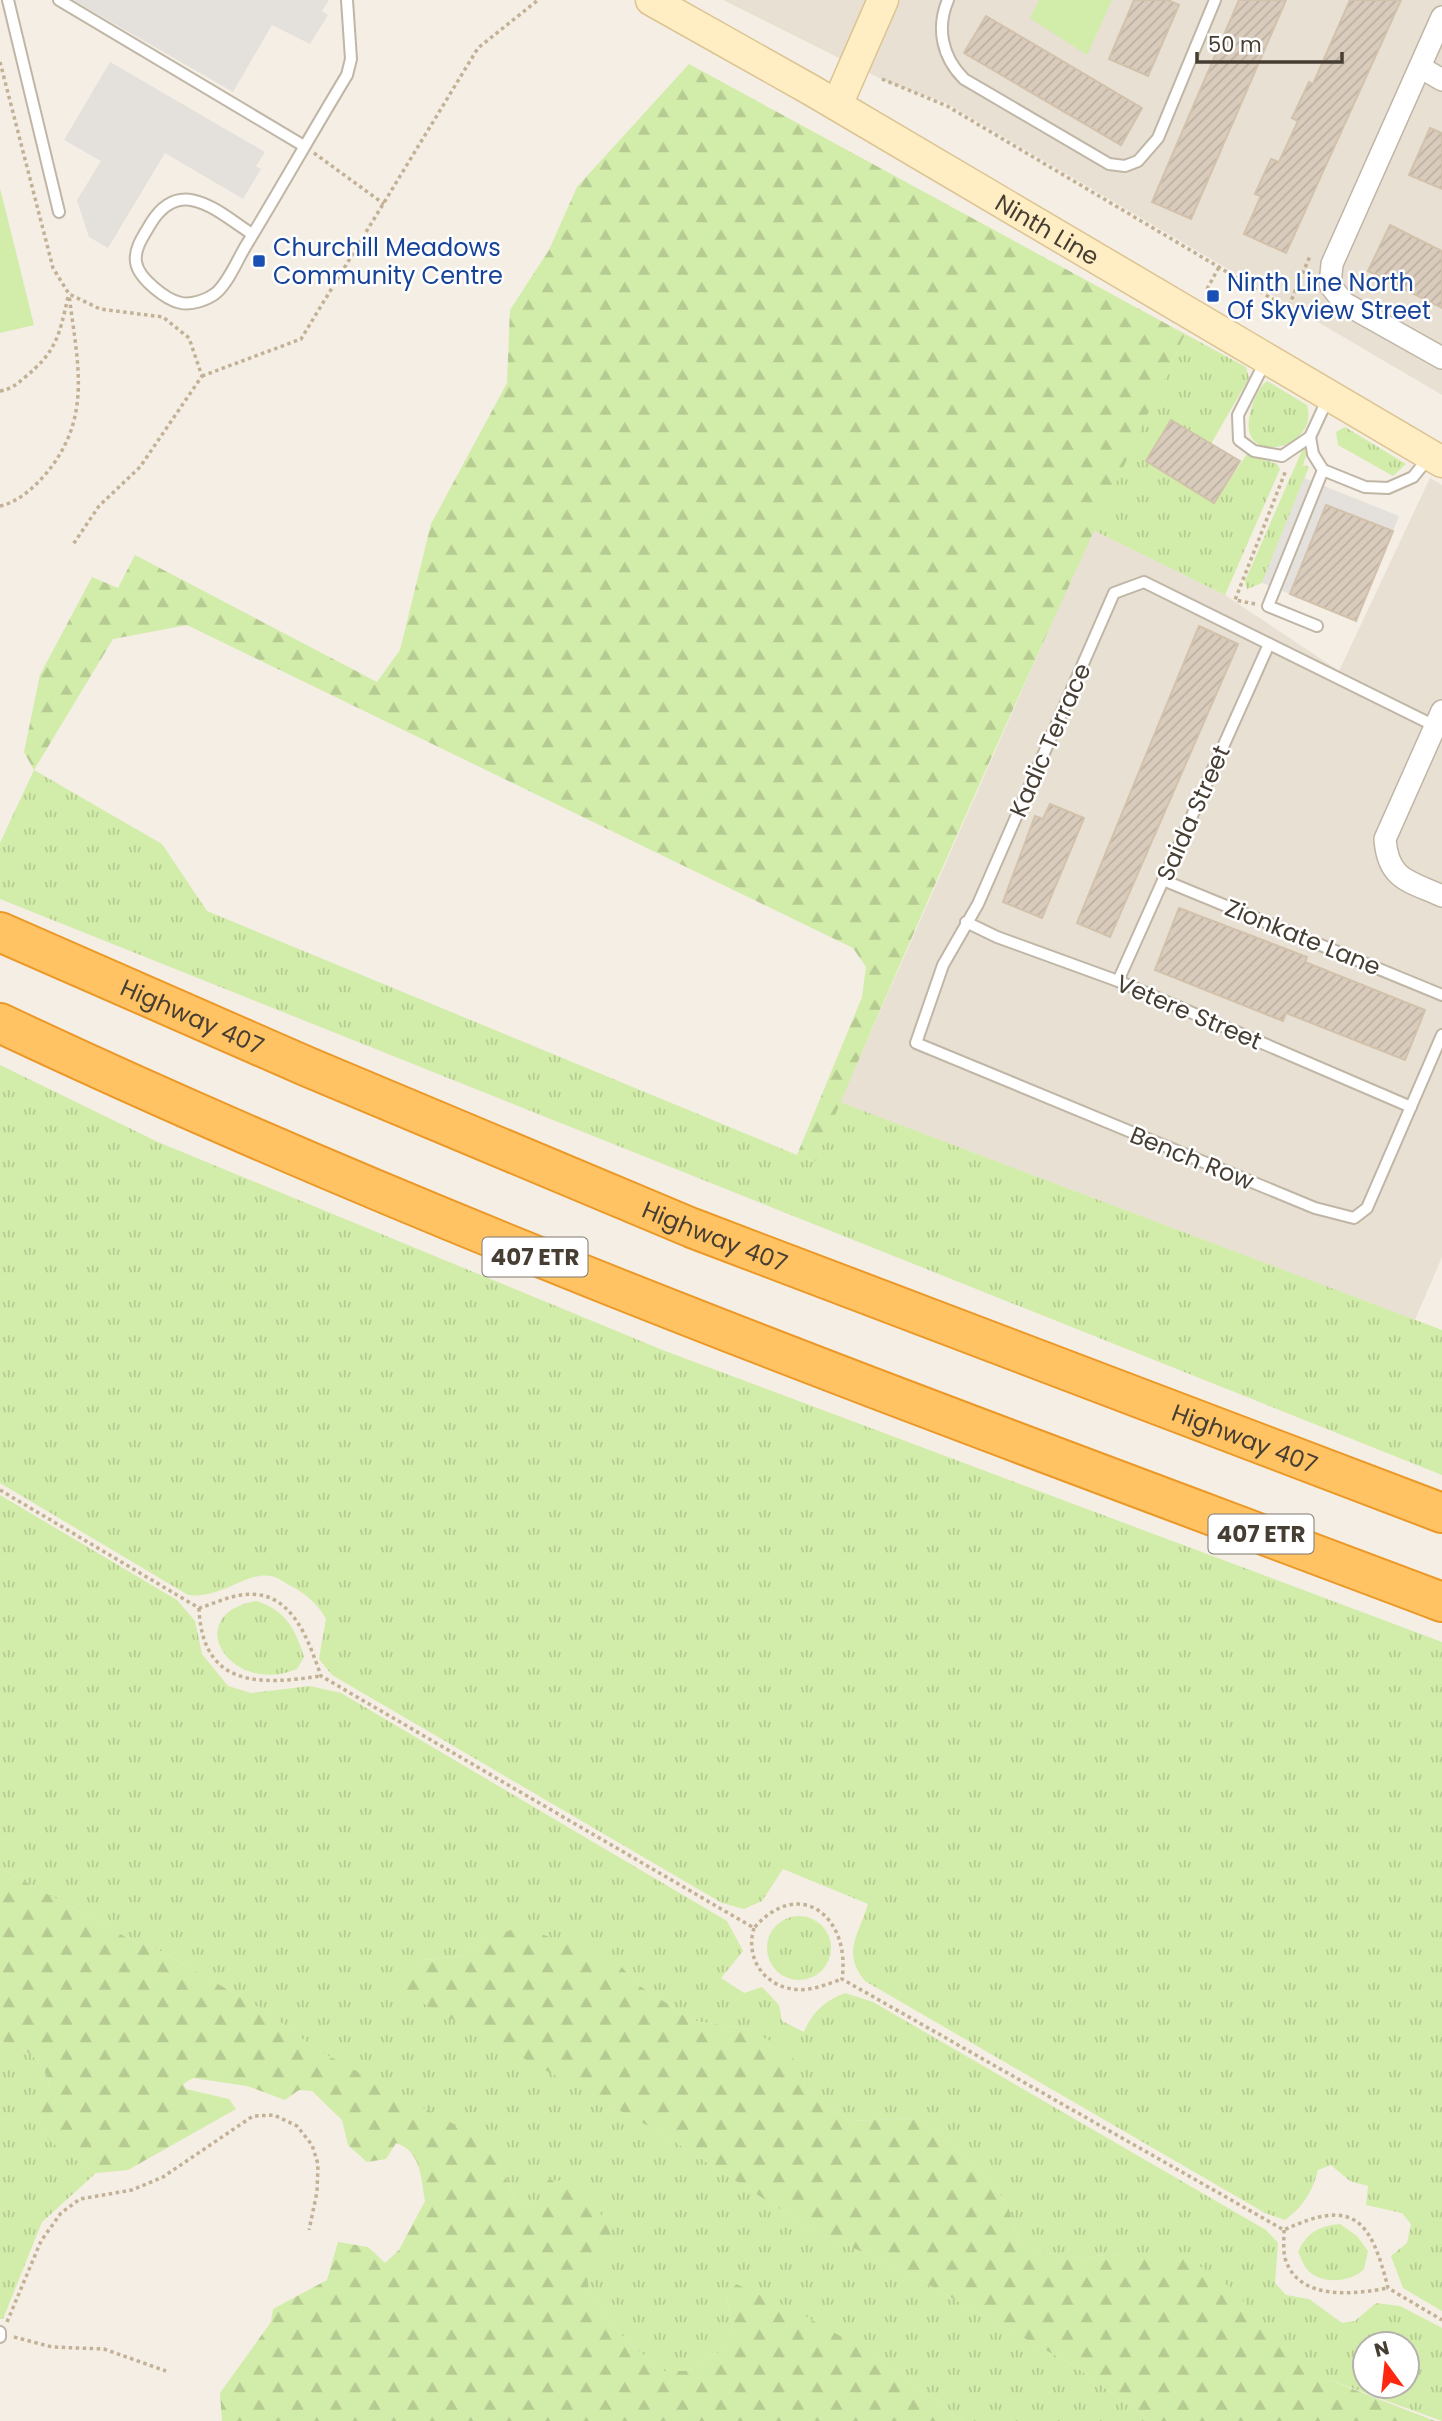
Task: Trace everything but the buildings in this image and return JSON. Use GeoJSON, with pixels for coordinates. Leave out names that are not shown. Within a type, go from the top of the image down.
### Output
{"type":"FeatureCollection","features":[{"type":"Feature","properties":{"kind":"highway","name":"Highway 407"},"geometry":{"type":"LineString","coordinates":[[0,932],[308,1067],[692,1228],[1442,1513]]}},
{"type":"Feature","properties":{"kind":"highway","name":"407 ETR"},"geometry":{"type":"LineString","coordinates":[[0,1023],[167,1101],[485,1237],[772,1351],[1442,1602]]}},
{"type":"Feature","properties":{"kind":"main road","name":"Ninth Line"},"geometry":{"type":"LineString","coordinates":[[651,0],[837,105],[1436,459]]}},
{"type":"Feature","properties":{"kind":"main road"},"geometry":{"type":"LineString","coordinates":[[837,105],[883,0]]}},
{"type":"Feature","properties":{"kind":"street"},"geometry":{"type":"LineString","coordinates":[[1442,17],[1332,264],[1330,285],[1344,303],[1442,358]]}},
{"type":"Feature","properties":{"kind":"street"},"geometry":{"type":"LineString","coordinates":[[1420,67],[1442,79]]}},
{"type":"Feature","properties":{"kind":"street"},"geometry":{"type":"LineString","coordinates":[[1439,718],[1385,839],[1386,860],[1398,876],[1442,896]]}},
{"type":"Feature","properties":{"kind":"lane"},"geometry":{"type":"LineString","coordinates":[[8,0],[59,212]]}},
{"type":"Feature","properties":{"kind":"lane"},"geometry":{"type":"LineString","coordinates":[[59,0],[304,146]]}},
{"type":"Feature","properties":{"kind":"lane"},"geometry":{"type":"LineString","coordinates":[[252,234],[202,202],[180,198],[161,207],[139,243],[136,262],[143,280],[180,303],[200,302],[217,292],[252,234],[304,146],[347,75],[351,59],[347,0]]}},
{"type":"Feature","properties":{"kind":"lane"},"geometry":{"type":"LineString","coordinates":[[948,0],[940,26],[955,70],[964,79],[1109,164],[1119,166],[1138,161],[1158,138],[1215,0]]}},
{"type":"Feature","properties":{"kind":"lane"},"geometry":{"type":"LineString","coordinates":[[1266,359],[1238,415],[1239,440],[1254,451],[1282,456],[1310,437],[1329,396]]}},
{"type":"Feature","properties":{"kind":"lane"},"geometry":{"type":"LineString","coordinates":[[1310,437],[1313,454],[1323,470],[1364,486],[1388,488],[1413,477],[1436,459]]}},
{"type":"Feature","properties":{"kind":"lane"},"geometry":{"type":"LineString","coordinates":[[1317,626],[1268,607],[1323,470]]}},
{"type":"Feature","properties":{"kind":"lane","name":"Kadic Terrace"},"geometry":{"type":"LineString","coordinates":[[916,1044],[943,965],[978,904],[1114,593],[1144,582],[1269,644],[1439,718]]}},
{"type":"Feature","properties":{"kind":"lane","name":"Saida Street"},"geometry":{"type":"LineString","coordinates":[[1118,981],[1269,644]]}},
{"type":"Feature","properties":{"kind":"lane","name":"Zionkate Lane"},"geometry":{"type":"LineString","coordinates":[[1163,880],[1442,995]]}},
{"type":"Feature","properties":{"kind":"lane","name":"Vetere Street"},"geometry":{"type":"LineString","coordinates":[[966,922],[997,937],[1118,981],[1411,1107]]}},
{"type":"Feature","properties":{"kind":"lane","name":"Bench Row"},"geometry":{"type":"LineString","coordinates":[[916,1044],[1315,1208],[1354,1217],[1367,1208],[1442,1035]]}},
{"type":"Feature","properties":{"kind":"path"},"geometry":{"type":"LineString","coordinates":[[72,546],[99,506],[140,467],[202,376],[301,340],[478,48],[538,0]]}},
{"type":"Feature","properties":{"kind":"path"},"geometry":{"type":"LineString","coordinates":[[0,62],[53,268],[69,294],[80,373],[79,399],[70,436],[58,459],[35,487],[10,504],[0,506]]}},
{"type":"Feature","properties":{"kind":"path"},"geometry":{"type":"LineString","coordinates":[[882,79],[947,106],[1288,308],[1310,256]]}},
{"type":"Feature","properties":{"kind":"path"},"geometry":{"type":"LineString","coordinates":[[304,146],[384,204]]}},
{"type":"Feature","properties":{"kind":"path"},"geometry":{"type":"LineString","coordinates":[[1207,289],[1219,267]]}},
{"type":"Feature","properties":{"kind":"path"},"geometry":{"type":"LineString","coordinates":[[69,294],[100,309],[163,317],[189,338],[202,376]]}},
{"type":"Feature","properties":{"kind":"path"},"geometry":{"type":"LineString","coordinates":[[0,391],[10,389],[47,359],[62,325],[69,294]]}},
{"type":"Feature","properties":{"kind":"path"},"geometry":{"type":"LineString","coordinates":[[1268,607],[1235,600],[1286,470],[1282,456]]}},
{"type":"Feature","properties":{"kind":"path"},"geometry":{"type":"LineString","coordinates":[[0,1489],[199,1608],[242,1595],[268,1595],[291,1610],[309,1643],[321,1676]]}},
{"type":"Feature","properties":{"kind":"path"},"geometry":{"type":"LineString","coordinates":[[199,1608],[203,1635],[210,1654],[223,1669],[247,1680],[285,1681],[321,1676],[754,1928]]}},
{"type":"Feature","properties":{"kind":"path"},"geometry":{"type":"LineString","coordinates":[[842,1979],[842,1945],[835,1925],[822,1911],[804,1905],[785,1907],[766,1914],[754,1928],[751,1951],[756,1966],[772,1980],[793,1990],[822,1986],[842,1979],[1284,2230]]}},
{"type":"Feature","properties":{"kind":"path"},"geometry":{"type":"LineString","coordinates":[[166,2371],[104,2349],[52,2347],[1,2334],[41,2242],[61,2213],[80,2199],[132,2190],[163,2177],[253,2116],[274,2115],[297,2126],[312,2145],[317,2178],[309,2230]]}},
{"type":"Feature","properties":{"kind":"path"},"geometry":{"type":"LineString","coordinates":[[1284,2230],[1310,2218],[1338,2213],[1355,2221],[1371,2235],[1388,2288]]}},
{"type":"Feature","properties":{"kind":"path"},"geometry":{"type":"LineString","coordinates":[[1284,2230],[1284,2258],[1293,2275],[1315,2289],[1348,2295],[1388,2288],[1442,2320]]}},
{"type":"Feature","properties":{"kind":"shaded area"},"geometry":{"type":"Polygon","coordinates":[[[73,0],[329,0],[322,11],[328,15],[310,44],[272,25],[233,92],[73,0]]]}},
{"type":"Feature","properties":{"kind":"shaded area"},"geometry":{"type":"Polygon","coordinates":[[[723,0],[1442,0],[1442,395],[946,103],[883,80],[723,0]]]}},
{"type":"Feature","properties":{"kind":"shaded area"},"geometry":{"type":"Polygon","coordinates":[[[110,62],[265,152],[256,166],[261,169],[243,199],[165,153],[108,248],[89,237],[77,200],[101,161],[64,140],[110,62]]]}},
{"type":"Feature","properties":{"kind":"shaded area"},"geometry":{"type":"Polygon","coordinates":[[[1304,478],[1399,516],[1393,531],[1326,505],[1290,594],[1262,583],[1304,478]]]}},
{"type":"Feature","properties":{"kind":"shaded area"},"geometry":{"type":"Polygon","coordinates":[[[1430,478],[1442,485],[1442,1257],[1415,1320],[840,1102],[1093,530],[1225,595],[1339,671],[1430,478]]]}},
{"type":"Feature","properties":{"kind":"green space"},"geometry":{"type":"Polygon","coordinates":[[[1039,0],[1112,0],[1087,55],[1030,18],[1039,0]]]}},
{"type":"Feature","properties":{"kind":"green space"},"geometry":{"type":"Polygon","coordinates":[[[689,64],[1185,334],[996,746],[815,1162],[797,1155],[862,997],[866,967],[853,948],[187,625],[113,639],[34,770],[24,752],[40,675],[92,577],[118,588],[135,555],[377,682],[400,650],[431,524],[507,383],[510,310],[549,250],[577,187],[689,64]]]}},
{"type":"Feature","properties":{"kind":"green space"},"geometry":{"type":"Polygon","coordinates":[[[0,188],[34,325],[0,333],[0,188]]]}},
{"type":"Feature","properties":{"kind":"green space"},"geometry":{"type":"Polygon","coordinates":[[[1185,334],[1246,367],[1249,378],[1211,444],[1171,420],[1146,461],[1214,503],[1247,454],[1277,464],[1280,469],[1225,595],[1093,530],[1185,334]]]}},
{"type":"Feature","properties":{"kind":"green space"},"geometry":{"type":"Polygon","coordinates":[[[1267,381],[1307,405],[1308,421],[1302,433],[1291,442],[1278,447],[1264,447],[1254,441],[1249,429],[1255,398],[1267,381]]]}},
{"type":"Feature","properties":{"kind":"green space"},"geometry":{"type":"Polygon","coordinates":[[[1345,427],[1406,464],[1393,476],[1338,445],[1336,432],[1345,427]]]}},
{"type":"Feature","properties":{"kind":"green space"},"geometry":{"type":"Polygon","coordinates":[[[1304,446],[1306,456],[1303,465],[1309,467],[1262,583],[1247,589],[1245,581],[1304,446]]]}},
{"type":"Feature","properties":{"kind":"green space"},"geometry":{"type":"Polygon","coordinates":[[[34,770],[162,844],[207,911],[797,1155],[815,1162],[840,1102],[1442,1330],[1442,1475],[0,899],[0,843],[34,770]]]}},
{"type":"Feature","properties":{"kind":"green space"},"geometry":{"type":"Polygon","coordinates":[[[0,1065],[158,1142],[665,1351],[1442,1642],[1442,2311],[1403,2288],[1391,2256],[1407,2243],[1411,2224],[1402,2213],[1366,2205],[1368,2186],[1350,2181],[1331,2165],[1318,2170],[1306,2198],[1285,2220],[1265,2213],[865,1981],[858,1971],[853,1952],[868,1904],[783,1869],[762,1901],[744,1909],[722,1903],[332,1675],[319,1659],[326,1619],[302,1592],[274,1577],[262,1576],[252,1577],[212,1593],[188,1595],[0,1483],[0,1065]]]}},
{"type":"Feature","properties":{"kind":"green space"},"geometry":{"type":"Polygon","coordinates":[[[0,1495],[177,1600],[195,1621],[202,1654],[228,1686],[251,1693],[310,1686],[341,1693],[727,1921],[743,1951],[721,1978],[744,1993],[762,1987],[779,2005],[782,2021],[804,2032],[820,2008],[845,1993],[873,2002],[1266,2230],[1278,2243],[1275,2283],[1286,2295],[1309,2299],[1342,2323],[1355,2321],[1376,2303],[1400,2306],[1442,2328],[1442,2421],[1384,2400],[1421,2400],[1421,2330],[1351,2330],[1351,2388],[1324,2378],[1121,2254],[1069,2258],[1030,2249],[1019,2243],[1008,2206],[1001,2196],[958,2147],[917,2118],[850,2121],[807,2091],[792,2056],[747,2029],[695,2021],[638,1985],[620,1965],[484,1940],[462,1956],[422,1960],[394,1987],[661,2133],[809,2228],[900,2269],[1076,2367],[1151,2421],[962,2421],[872,2354],[726,2293],[732,2330],[721,2351],[688,2371],[664,2371],[626,2341],[589,2291],[585,2267],[607,2253],[539,2203],[528,2209],[516,2204],[499,2159],[316,2049],[265,2011],[155,1948],[131,1940],[0,1868],[0,1495]]]}},
{"type":"Feature","properties":{"kind":"green space"},"geometry":{"type":"Polygon","coordinates":[[[256,1601],[282,1615],[293,1629],[304,1657],[297,1669],[273,1675],[252,1672],[234,1663],[222,1651],[217,1636],[220,1621],[233,1609],[256,1601]]]}},
{"type":"Feature","properties":{"kind":"green space"},"geometry":{"type":"Polygon","coordinates":[[[0,1868],[131,1940],[155,1948],[265,2011],[316,2049],[483,2140],[499,2159],[516,2204],[528,2209],[539,2203],[548,2180],[571,2181],[604,2218],[613,2241],[607,2253],[586,2267],[589,2291],[626,2341],[664,2371],[688,2371],[721,2351],[732,2330],[726,2293],[736,2284],[796,2311],[872,2354],[962,2421],[222,2421],[220,2393],[271,2322],[273,2309],[327,2280],[338,2242],[368,2247],[385,2263],[399,2250],[425,2201],[418,2166],[411,2152],[396,2143],[386,2159],[367,2162],[348,2145],[342,2120],[312,2091],[299,2090],[285,2100],[247,2086],[193,2078],[183,2084],[186,2089],[229,2099],[236,2109],[128,2170],[96,2173],[60,2149],[40,2128],[40,2116],[49,2086],[44,2070],[39,2062],[24,2050],[0,2041],[0,1868]]]}},
{"type":"Feature","properties":{"kind":"green space"},"geometry":{"type":"Polygon","coordinates":[[[793,1916],[805,1916],[822,1925],[829,1936],[829,1960],[822,1971],[805,1980],[793,1980],[781,1975],[772,1966],[767,1954],[767,1942],[772,1930],[781,1921],[793,1916]]]}},
{"type":"Feature","properties":{"kind":"green space"},"geometry":{"type":"Polygon","coordinates":[[[521,1926],[620,1965],[638,1985],[695,2021],[747,2029],[792,2055],[807,2091],[850,2121],[917,2118],[958,2147],[1008,2206],[1019,2243],[1030,2249],[1069,2258],[1121,2254],[1187,2257],[1230,2287],[1302,2362],[1324,2378],[1351,2388],[1351,2400],[1381,2400],[1435,2421],[1151,2421],[1076,2367],[900,2269],[809,2228],[661,2133],[393,1987],[422,1960],[462,1956],[484,1940],[521,1926]]]}},
{"type":"Feature","properties":{"kind":"green space"},"geometry":{"type":"Polygon","coordinates":[[[0,2041],[16,2046],[32,2056],[39,2062],[48,2078],[48,2092],[40,2122],[43,2133],[60,2149],[96,2173],[42,2222],[3,2319],[0,2319],[0,2041]]]}},
{"type":"Feature","properties":{"kind":"green space"},"geometry":{"type":"Polygon","coordinates":[[[1340,2224],[1357,2236],[1368,2251],[1364,2269],[1343,2279],[1318,2277],[1306,2268],[1298,2252],[1314,2232],[1340,2224]]]}},
{"type":"Feature","properties":{"kind":"place","name":"Churchill Meadows Community Centre"},"geometry":{"type":"Point","coordinates":[259,261]}},
{"type":"Feature","properties":{"kind":"place","name":"Ninth Line North Of Skyview Street"},"geometry":{"type":"Point","coordinates":[1213,296]}}]}
